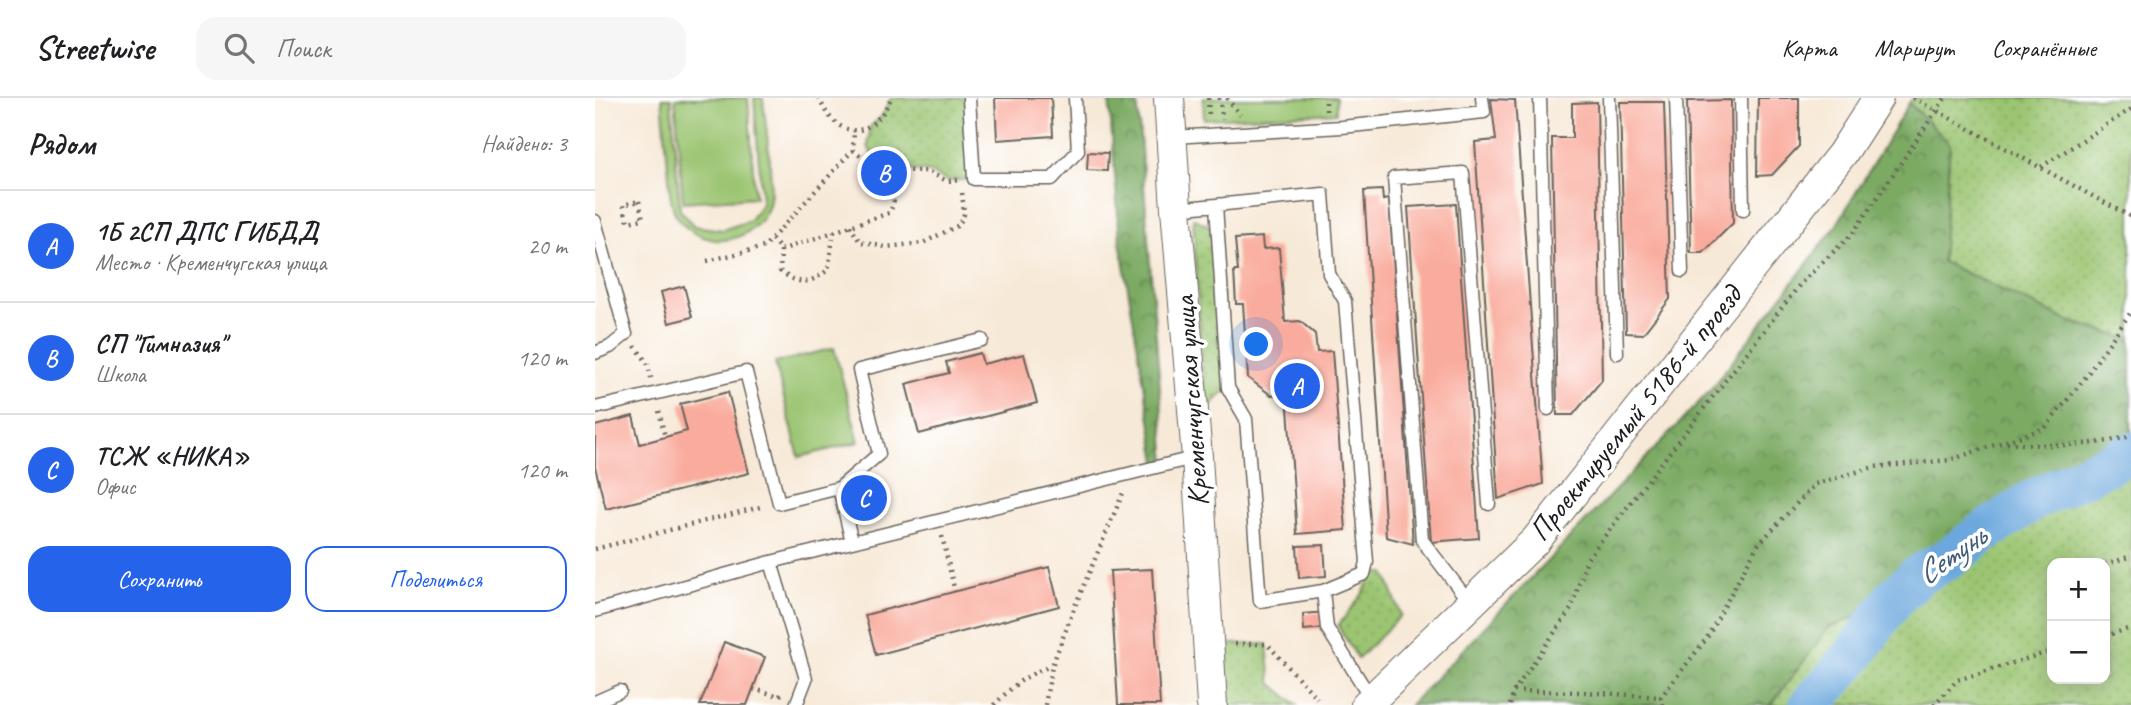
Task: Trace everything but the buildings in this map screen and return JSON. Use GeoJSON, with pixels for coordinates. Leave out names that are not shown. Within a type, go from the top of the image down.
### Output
{"type":"FeatureCollection","features":[{"type":"Feature","properties":{"kind":"street","name":"Кременчугская улица"},"geometry":{"type":"LineString","coordinates":[[1169,98],[1197,457],[1212,705]]}},
{"type":"Feature","properties":{"kind":"street","name":"Проектируемый 5186-й проезд"},"geometry":{"type":"LineString","coordinates":[[1369,702],[1536,540],[1842,153],[1878,98]]}},
{"type":"Feature","properties":{"kind":"lane"},"geometry":{"type":"LineString","coordinates":[[968,98],[974,179],[1052,179],[1078,151],[1075,98]]}},
{"type":"Feature","properties":{"kind":"lane"},"geometry":{"type":"LineString","coordinates":[[1172,137],[1342,127],[1483,112],[1482,98]]}},
{"type":"Feature","properties":{"kind":"lane"},"geometry":{"type":"LineString","coordinates":[[1540,98],[1548,409]]}},
{"type":"Feature","properties":{"kind":"lane"},"geometry":{"type":"LineString","coordinates":[[1609,98],[1617,353]]}},
{"type":"Feature","properties":{"kind":"lane"},"geometry":{"type":"LineString","coordinates":[[1676,98],[1682,271]]}},
{"type":"Feature","properties":{"kind":"lane"},"geometry":{"type":"LineString","coordinates":[[1741,98],[1743,210]]}},
{"type":"Feature","properties":{"kind":"lane"},"geometry":{"type":"LineString","coordinates":[[1470,604],[1422,540],[1394,178],[1463,173],[1489,504]]}},
{"type":"Feature","properties":{"kind":"lane"},"geometry":{"type":"LineString","coordinates":[[1176,209],[1323,194],[1329,275],[1345,301],[1367,562],[1364,574],[1323,591],[1261,601],[1246,419],[1228,387],[1216,205]]}},
{"type":"Feature","properties":{"kind":"lane"},"geometry":{"type":"LineString","coordinates":[[595,221],[626,334],[610,348],[595,352]]}},
{"type":"Feature","properties":{"kind":"lane"},"geometry":{"type":"LineString","coordinates":[[595,408],[746,372],[779,503],[839,488],[879,454],[859,370],[982,340]]}},
{"type":"Feature","properties":{"kind":"lane"},"geometry":{"type":"LineString","coordinates":[[595,611],[771,562],[1197,457]]}},
{"type":"Feature","properties":{"kind":"lane"},"geometry":{"type":"LineString","coordinates":[[839,488],[852,542]]}},
{"type":"Feature","properties":{"kind":"lane"},"geometry":{"type":"LineString","coordinates":[[771,562],[806,679],[796,705]]}},
{"type":"Feature","properties":{"kind":"lane"},"geometry":{"type":"LineString","coordinates":[[1323,591],[1327,628],[1369,702]]}},
{"type":"Feature","properties":{"kind":"lane"},"geometry":{"type":"LineString","coordinates":[[595,702],[620,691]]}},
{"type":"Feature","properties":{"kind":"path"},"geometry":{"type":"LineString","coordinates":[[819,98],[833,120],[854,131],[870,127],[882,116],[891,98]]}},
{"type":"Feature","properties":{"kind":"path"},"geometry":{"type":"LineString","coordinates":[[1913,98],[2131,217]]}},
{"type":"Feature","properties":{"kind":"path"},"geometry":{"type":"LineString","coordinates":[[1510,705],[1514,691],[1571,609],[1587,559],[1801,283],[1853,233],[1945,98]]}},
{"type":"Feature","properties":{"kind":"path"},"geometry":{"type":"LineString","coordinates":[[2041,167],[2131,109]]}},
{"type":"Feature","properties":{"kind":"path"},"geometry":{"type":"LineString","coordinates":[[706,261],[764,247],[853,150],[854,131]]}},
{"type":"Feature","properties":{"kind":"path"},"geometry":{"type":"LineString","coordinates":[[781,250],[889,213],[895,203],[893,184],[853,150]]}},
{"type":"Feature","properties":{"kind":"path"},"geometry":{"type":"LineString","coordinates":[[850,226],[860,242],[886,247],[923,243],[959,225],[964,214],[961,180],[947,181],[927,171],[879,170]]}},
{"type":"Feature","properties":{"kind":"path"},"geometry":{"type":"LineString","coordinates":[[639,201],[643,219],[628,222],[625,214],[623,205],[639,201]]}},
{"type":"Feature","properties":{"kind":"path"},"geometry":{"type":"LineString","coordinates":[[772,239],[781,250],[780,271],[793,281],[814,280],[828,270],[834,232]]}},
{"type":"Feature","properties":{"kind":"path"},"geometry":{"type":"LineString","coordinates":[[1661,697],[1707,638],[1757,546],[1815,484],[1874,467],[1950,460],[2045,428],[2084,379],[2131,312]]}},
{"type":"Feature","properties":{"kind":"path"},"geometry":{"type":"LineString","coordinates":[[2003,443],[2056,446],[2104,443],[2131,436]]}},
{"type":"Feature","properties":{"kind":"path"},"geometry":{"type":"LineString","coordinates":[[1045,705],[1052,666],[1126,487],[1125,475]]}},
{"type":"Feature","properties":{"kind":"path"},"geometry":{"type":"LineString","coordinates":[[595,550],[779,503]]}},
{"type":"Feature","properties":{"kind":"path"},"geometry":{"type":"LineString","coordinates":[[938,522],[955,592]]}},
{"type":"Feature","properties":{"kind":"path"},"geometry":{"type":"LineString","coordinates":[[2110,563],[2131,556]]}},
{"type":"Feature","properties":{"kind":"path"},"geometry":{"type":"LineString","coordinates":[[2110,634],[2131,628]]}},
{"type":"Feature","properties":{"kind":"path"},"geometry":{"type":"LineString","coordinates":[[1208,644],[1266,644],[1317,698]]}},
{"type":"Feature","properties":{"kind":"path"},"geometry":{"type":"LineString","coordinates":[[753,689],[780,696],[796,647]]}},
{"type":"Feature","properties":{"kind":"path"},"geometry":{"type":"LineString","coordinates":[[1934,705],[1957,680],[2047,653]]}},
{"type":"Feature","properties":{"kind":"path"},"geometry":{"type":"LineString","coordinates":[[994,705],[1030,673],[1052,666]]}},
{"type":"Feature","properties":{"kind":"path"},"geometry":{"type":"LineString","coordinates":[[1514,691],[1661,697]]}},
{"type":"Feature","properties":{"kind":"path"},"geometry":{"type":"LineString","coordinates":[[1661,697],[1663,705]]}},
{"type":"Feature","properties":{"kind":"green space"},"geometry":{"type":"Polygon","coordinates":[[[662,98],[671,98],[680,210],[694,226],[722,230],[749,221],[762,203],[754,98],[763,98],[771,195],[766,213],[748,232],[732,239],[709,239],[688,229],[679,220],[670,192],[662,98]]]}},
{"type":"Feature","properties":{"kind":"green space"},"geometry":{"type":"Polygon","coordinates":[[[675,98],[748,98],[755,197],[683,202],[675,98]]]}},
{"type":"Feature","properties":{"kind":"green space"},"geometry":{"type":"Polygon","coordinates":[[[891,98],[969,98],[974,179],[947,181],[927,171],[879,170],[868,146],[870,127],[882,116],[891,98]]]}},
{"type":"Feature","properties":{"kind":"green space"},"geometry":{"type":"Polygon","coordinates":[[[1109,98],[1137,98],[1166,464],[1157,462],[1120,241],[1109,98]]]}},
{"type":"Feature","properties":{"kind":"green space"},"geometry":{"type":"Polygon","coordinates":[[[1203,98],[1336,98],[1336,113],[1204,119],[1203,98]]]}},
{"type":"Feature","properties":{"kind":"green space"},"geometry":{"type":"Polygon","coordinates":[[[1913,98],[2131,98],[2131,340],[2066,320],[1942,262],[1950,144],[1909,103],[1913,98]]]}},
{"type":"Feature","properties":{"kind":"green space"},"geometry":{"type":"Polygon","coordinates":[[[1909,103],[1950,144],[1942,262],[2066,320],[2131,340],[2131,472],[2067,500],[1947,579],[1828,628],[1771,705],[1410,705],[1707,394],[1836,226],[1909,103]]]}},
{"type":"Feature","properties":{"kind":"green space"},"geometry":{"type":"Polygon","coordinates":[[[1193,218],[1217,230],[1228,388],[1205,411],[1193,218]]]}},
{"type":"Feature","properties":{"kind":"green space"},"geometry":{"type":"Polygon","coordinates":[[[834,348],[859,442],[799,457],[775,363],[834,348]]]}},
{"type":"Feature","properties":{"kind":"green space"},"geometry":{"type":"Polygon","coordinates":[[[2131,472],[2131,705],[1771,705],[1828,628],[1947,579],[2067,500],[2131,472]]]}},
{"type":"Feature","properties":{"kind":"green space"},"geometry":{"type":"Polygon","coordinates":[[[1372,573],[1385,573],[1401,615],[1358,659],[1338,626],[1364,592],[1372,573]]]}},
{"type":"Feature","properties":{"kind":"green space"},"geometry":{"type":"Polygon","coordinates":[[[1208,644],[1267,644],[1271,683],[1297,705],[1212,705],[1208,644]]]}},
{"type":"Feature","properties":{"kind":"waterway","name":"Сетунь"},"geometry":{"type":"LineString","coordinates":[[1810,705],[1854,655],[1894,598],[1919,575],[1951,557],[2033,500],[2131,453]]}},
{"type":"Feature","properties":{"kind":"place","name":"СП \"Гимназия\""},"geometry":{"type":"Point","coordinates":[884,173]}},
{"type":"Feature","properties":{"kind":"place","name":"1Б 2СП ДПС ГИБДД"},"geometry":{"type":"Point","coordinates":[1297,386]}},
{"type":"Feature","properties":{"kind":"place","name":"ТСЖ «НИКА»"},"geometry":{"type":"Point","coordinates":[864,498]}}]}
